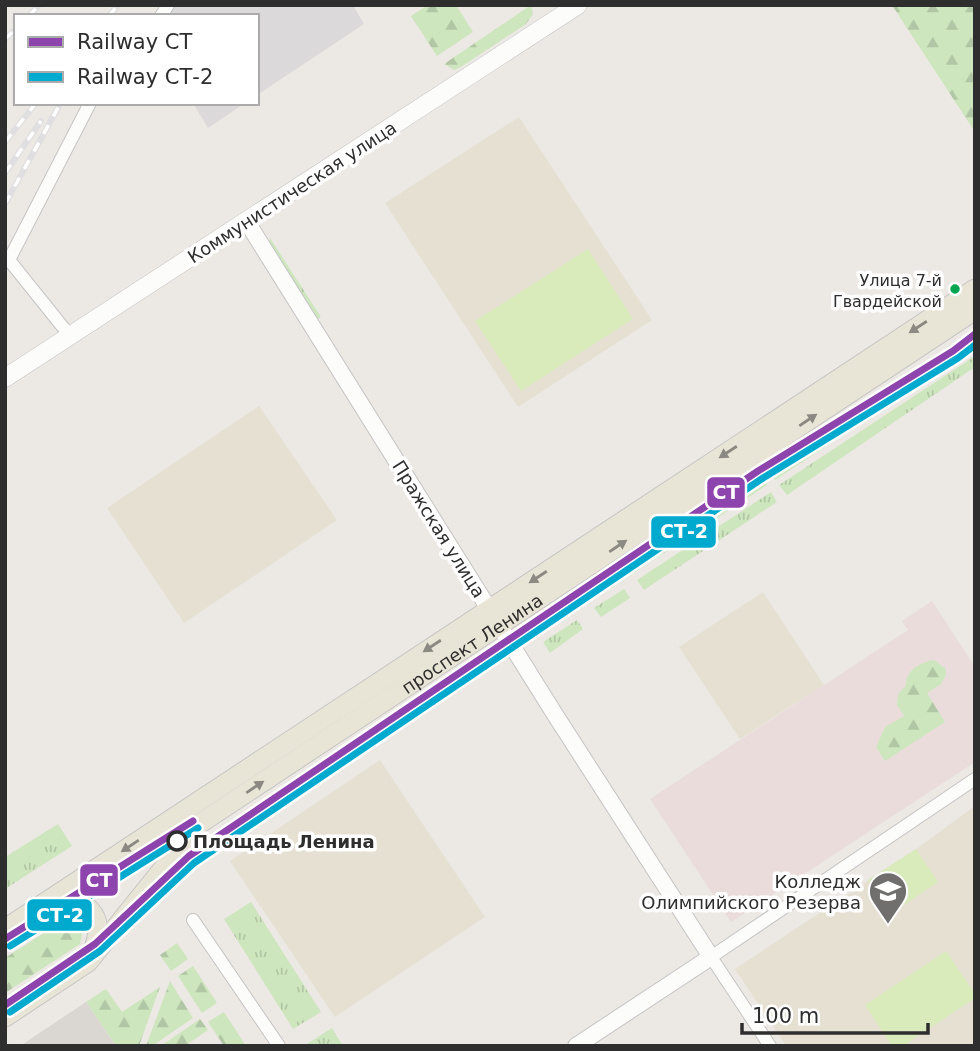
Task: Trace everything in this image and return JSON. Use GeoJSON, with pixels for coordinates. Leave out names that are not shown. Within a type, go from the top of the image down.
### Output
{"type":"FeatureCollection","features":[{"type":"Feature","properties":{"kind":"main road","name":"Коммунистическая улица"},"geometry":{"type":"LineString","coordinates":[[5,378],[578,5]]}},
{"type":"Feature","properties":{"kind":"main road","name":"проспект Ленина"},"geometry":{"type":"LineString","coordinates":[[5,1017],[88,962],[199,824],[495,616],[975,289]]}},
{"type":"Feature","properties":{"kind":"main road","name":"проспект Ленина"},"geometry":{"type":"LineString","coordinates":[[5,929],[187,808],[495,616],[975,310]]}},
{"type":"Feature","properties":{"kind":"main road"},"geometry":{"type":"LineString","coordinates":[[187,808],[199,824]]}},
{"type":"Feature","properties":{"kind":"main road"},"geometry":{"type":"LineString","coordinates":[[48,901],[65,898],[77,901],[91,911],[97,921],[98,931],[88,962]]}},
{"type":"Feature","properties":{"kind":"street"},"geometry":{"type":"LineString","coordinates":[[70,336],[9,260],[89,105]]}},
{"type":"Feature","properties":{"kind":"street","name":"Пражская улица"},"geometry":{"type":"LineString","coordinates":[[247,222],[554,713],[770,1046]]}},
{"type":"Feature","properties":{"kind":"street"},"geometry":{"type":"LineString","coordinates":[[576,1046],[975,779]]}},
{"type":"Feature","properties":{"kind":"street"},"geometry":{"type":"LineString","coordinates":[[193,920],[279,1046]]}},
{"type":"Feature","properties":{"kind":"shaded area"},"geometry":{"type":"Polygon","coordinates":[[[175,5],[353,5],[364,24],[259,94],[259,14],[167,14],[175,5]]]}},
{"type":"Feature","properties":{"kind":"shaded area"},"geometry":{"type":"Polygon","coordinates":[[[194,105],[242,105],[208,128],[194,105]]]}},
{"type":"Feature","properties":{"kind":"shaded area"},"geometry":{"type":"Polygon","coordinates":[[[519,117],[652,320],[518,407],[385,203],[519,117]]]}},
{"type":"Feature","properties":{"kind":"shaded area"},"geometry":{"type":"Polygon","coordinates":[[[259,406],[337,520],[184,623],[107,508],[259,406]]]}},
{"type":"Feature","properties":{"kind":"shaded area"},"geometry":{"type":"Polygon","coordinates":[[[763,592],[824,685],[740,739],[679,647],[763,592]]]}},
{"type":"Feature","properties":{"kind":"shaded area"},"geometry":{"type":"Polygon","coordinates":[[[932,601],[975,667],[975,762],[731,922],[650,799],[908,630],[902,621],[932,601]]]}},
{"type":"Feature","properties":{"kind":"shaded area"},"geometry":{"type":"Polygon","coordinates":[[[380,760],[485,917],[335,1017],[230,861],[380,760]]]}},
{"type":"Feature","properties":{"kind":"shaded area","name":"Колледж Олимпийского Резерва"},"geometry":{"type":"Polygon","coordinates":[[[975,806],[975,1046],[786,1046],[735,969],[916,849],[975,806]]]}},
{"type":"Feature","properties":{"kind":"shaded area"},"geometry":{"type":"Polygon","coordinates":[[[86,1002],[116,1046],[20,1046],[86,1002]]]}},
{"type":"Feature","properties":{"kind":"green space"},"geometry":{"type":"Polygon","coordinates":[[[428,5],[456,5],[473,32],[437,56],[411,16],[428,5]]]}},
{"type":"Feature","properties":{"kind":"green space"},"geometry":{"type":"Polygon","coordinates":[[[531,5],[533,14],[526,24],[461,67],[454,70],[444,64],[531,5]]]}},
{"type":"Feature","properties":{"kind":"green space"},"geometry":{"type":"Polygon","coordinates":[[[892,5],[974,5],[975,132],[901,19],[892,5]]]}},
{"type":"Feature","properties":{"kind":"green space"},"geometry":{"type":"Polygon","coordinates":[[[270,238],[321,317],[318,319],[269,244],[270,238]]]}},
{"type":"Feature","properties":{"kind":"green space"},"geometry":{"type":"Polygon","coordinates":[[[588,249],[633,319],[521,391],[475,321],[588,249]]]}},
{"type":"Feature","properties":{"kind":"green space"},"geometry":{"type":"Polygon","coordinates":[[[975,329],[975,348],[775,480],[767,468],[975,329]]]}},
{"type":"Feature","properties":{"kind":"green space"},"geometry":{"type":"Polygon","coordinates":[[[975,356],[975,367],[787,495],[779,485],[975,356]]]}},
{"type":"Feature","properties":{"kind":"green space"},"geometry":{"type":"Polygon","coordinates":[[[758,471],[767,485],[538,636],[529,622],[758,471]]]}},
{"type":"Feature","properties":{"kind":"green space"},"geometry":{"type":"Polygon","coordinates":[[[771,492],[777,502],[644,590],[637,580],[771,492]]]}},
{"type":"Feature","properties":{"kind":"green space"},"geometry":{"type":"Polygon","coordinates":[[[624,589],[630,598],[601,617],[594,608],[624,589]]]}},
{"type":"Feature","properties":{"kind":"green space"},"geometry":{"type":"Polygon","coordinates":[[[577,620],[583,629],[550,653],[543,642],[577,620]]]}},
{"type":"Feature","properties":{"kind":"green space"},"geometry":{"type":"Polygon","coordinates":[[[934,660],[945,668],[946,675],[941,684],[927,693],[945,722],[885,761],[876,747],[885,727],[904,716],[897,705],[898,694],[906,686],[908,676],[914,668],[934,660]]]}},
{"type":"Feature","properties":{"kind":"green space"},"geometry":{"type":"Polygon","coordinates":[[[58,824],[72,846],[5,889],[5,857],[58,824]]]}},
{"type":"Feature","properties":{"kind":"green space"},"geometry":{"type":"Polygon","coordinates":[[[916,849],[938,882],[891,914],[868,880],[916,849]]]}},
{"type":"Feature","properties":{"kind":"green space"},"geometry":{"type":"Polygon","coordinates":[[[251,902],[321,1012],[293,1029],[224,919],[251,902]]]}},
{"type":"Feature","properties":{"kind":"green space"},"geometry":{"type":"Polygon","coordinates":[[[64,920],[76,922],[83,929],[80,944],[5,993],[5,958],[64,920]]]}},
{"type":"Feature","properties":{"kind":"green space"},"geometry":{"type":"Polygon","coordinates":[[[177,943],[188,959],[171,971],[160,955],[177,943]]]}},
{"type":"Feature","properties":{"kind":"green space"},"geometry":{"type":"Polygon","coordinates":[[[946,951],[975,994],[975,998],[903,1046],[892,1046],[865,1005],[946,951]]]}},
{"type":"Feature","properties":{"kind":"green space"},"geometry":{"type":"Polygon","coordinates":[[[193,966],[217,1003],[202,1013],[178,976],[193,966]]]}},
{"type":"Feature","properties":{"kind":"green space"},"geometry":{"type":"Polygon","coordinates":[[[170,981],[193,1018],[152,1046],[146,1046],[170,981]]]}},
{"type":"Feature","properties":{"kind":"green space"},"geometry":{"type":"Polygon","coordinates":[[[160,987],[139,1046],[116,1046],[86,1002],[106,989],[122,1012],[160,987]]]}},
{"type":"Feature","properties":{"kind":"green space"},"geometry":{"type":"Polygon","coordinates":[[[224,1012],[246,1046],[224,1046],[208,1022],[224,1012]]]}},
{"type":"Feature","properties":{"kind":"green space"},"geometry":{"type":"Polygon","coordinates":[[[200,1019],[208,1030],[185,1046],[161,1046],[200,1019]]]}},
{"type":"Feature","properties":{"kind":"green space"},"geometry":{"type":"Polygon","coordinates":[[[332,1028],[343,1046],[305,1045],[332,1028]]]}},
{"type":"Feature","properties":{"kind":"railway"},"geometry":{"type":"LineString","coordinates":[[31,14],[39,5]]}},
{"type":"Feature","properties":{"kind":"railway"},"geometry":{"type":"LineString","coordinates":[[111,14],[118,5]]}},
{"type":"Feature","properties":{"kind":"railway"},"geometry":{"type":"LineString","coordinates":[[5,39],[14,31]]}},
{"type":"Feature","properties":{"kind":"railway"},"geometry":{"type":"LineString","coordinates":[[5,142],[34,105]]}},
{"type":"Feature","properties":{"kind":"railway"},"geometry":{"type":"LineString","coordinates":[[5,204],[59,106]]}},
{"type":"Feature","properties":{"kind":"railway"},"geometry":{"type":"LineString","coordinates":[[5,173],[41,121]]}},
{"type":"Feature","properties":{"kind":"rail line","name":"СТ"},"geometry":{"type":"LineString","coordinates":[[5,1005],[95,944],[189,856],[758,471],[953,351],[975,334]]}},
{"type":"Feature","properties":{"kind":"rail line","name":"СТ-2"},"geometry":{"type":"LineString","coordinates":[[10,1012],[100,951],[194,863],[763,478],[975,345]]}},
{"type":"Feature","properties":{"kind":"rail line","name":"СТ"},"geometry":{"type":"LineString","coordinates":[[5,939],[193,821]]}},
{"type":"Feature","properties":{"kind":"rail line","name":"СТ-2"},"geometry":{"type":"LineString","coordinates":[[10,946],[198,828]]}},
{"type":"Feature","properties":{"kind":"place","name":"Улица 7-й Гвардейской"},"geometry":{"type":"Point","coordinates":[955,289]}},
{"type":"Feature","properties":{"kind":"place","name":"Площадь Ленина"},"geometry":{"type":"Point","coordinates":[177,841]}},
{"type":"Feature","properties":{"kind":"place","name":"Колледж Олимпийского Резерва"},"geometry":{"type":"Point","coordinates":[888,925]}}]}
